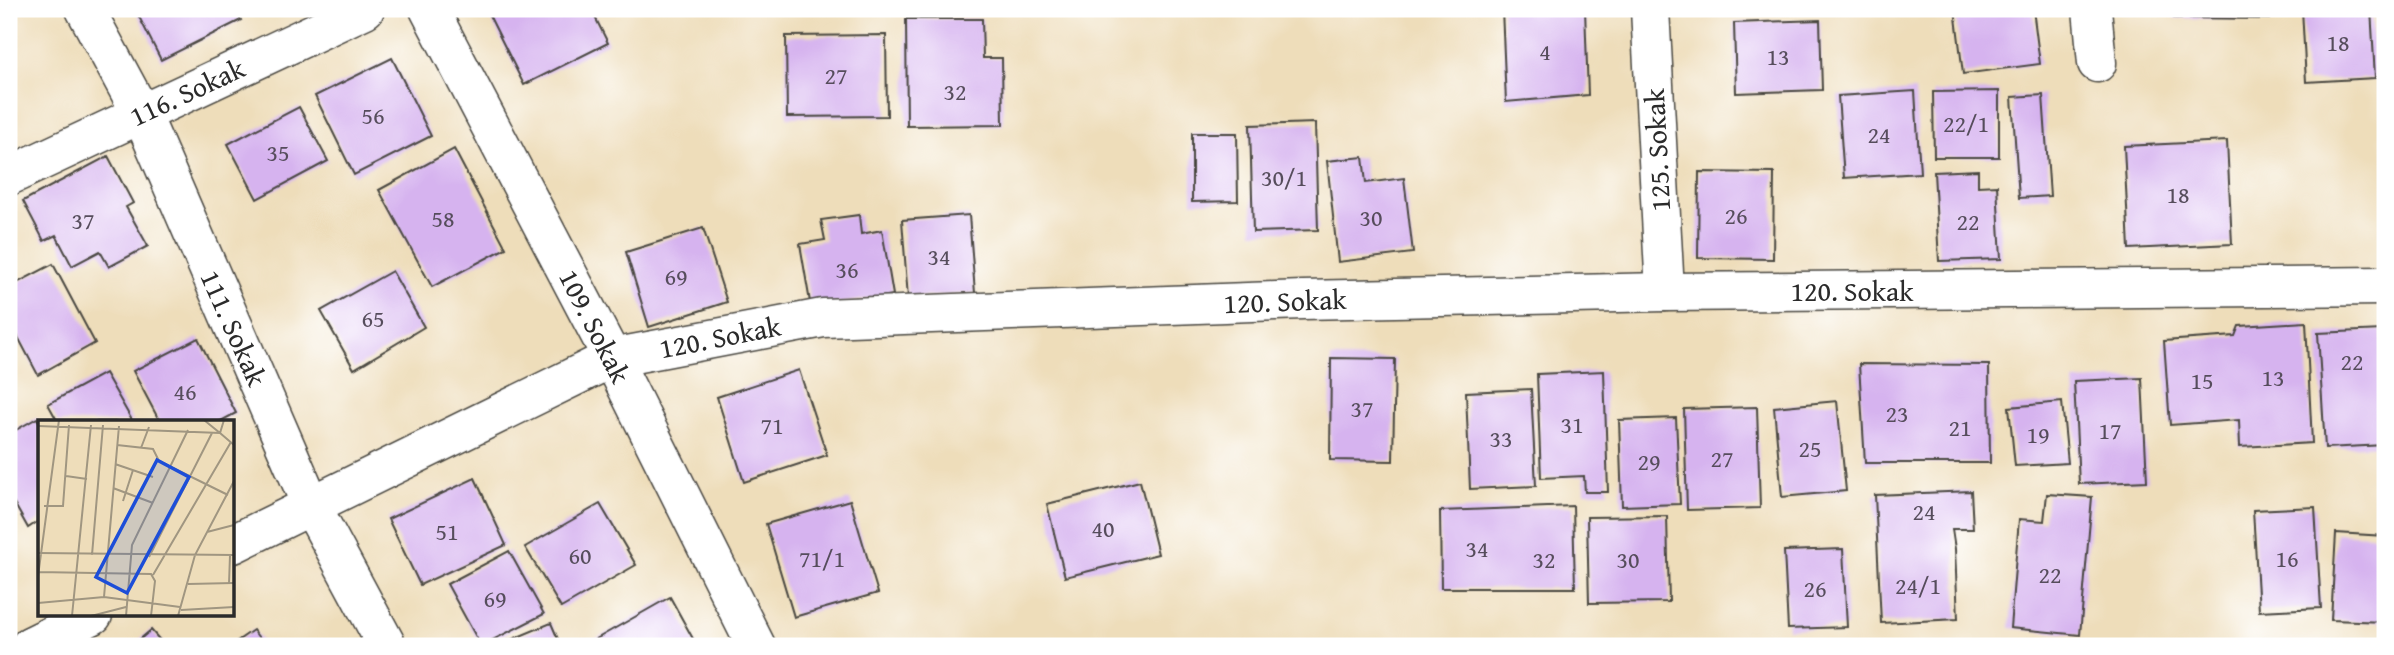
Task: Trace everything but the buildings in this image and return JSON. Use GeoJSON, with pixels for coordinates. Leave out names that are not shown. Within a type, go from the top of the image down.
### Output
{"type":"FeatureCollection","features":[{"type":"Feature","properties":{"kind":"street","name":"111. Sokak"},"geometry":{"type":"LineString","coordinates":[[85,9],[141,113],[311,505],[387,646]]}},
{"type":"Feature","properties":{"kind":"street","name":"116. Sokak"},"geometry":{"type":"LineString","coordinates":[[9,176],[365,9]]}},
{"type":"Feature","properties":{"kind":"street","name":"109. Sokak"},"geometry":{"type":"LineString","coordinates":[[429,9],[612,358],[756,646]]}},
{"type":"Feature","properties":{"kind":"street","name":"125. Sokak"},"geometry":{"type":"LineString","coordinates":[[1650,9],[1665,292]]}},
{"type":"Feature","properties":{"kind":"street"},"geometry":{"type":"LineString","coordinates":[[2091,9],[2097,63]]}},
{"type":"Feature","properties":{"kind":"street","name":"120. Sokak"},"geometry":{"type":"LineString","coordinates":[[234,544],[612,358],[823,318],[1290,301],[1665,292],[2385,286]]}},
{"type":"Feature","properties":{"kind":"street"},"geometry":{"type":"LineString","coordinates":[[30,646],[91,616]]}}]}
